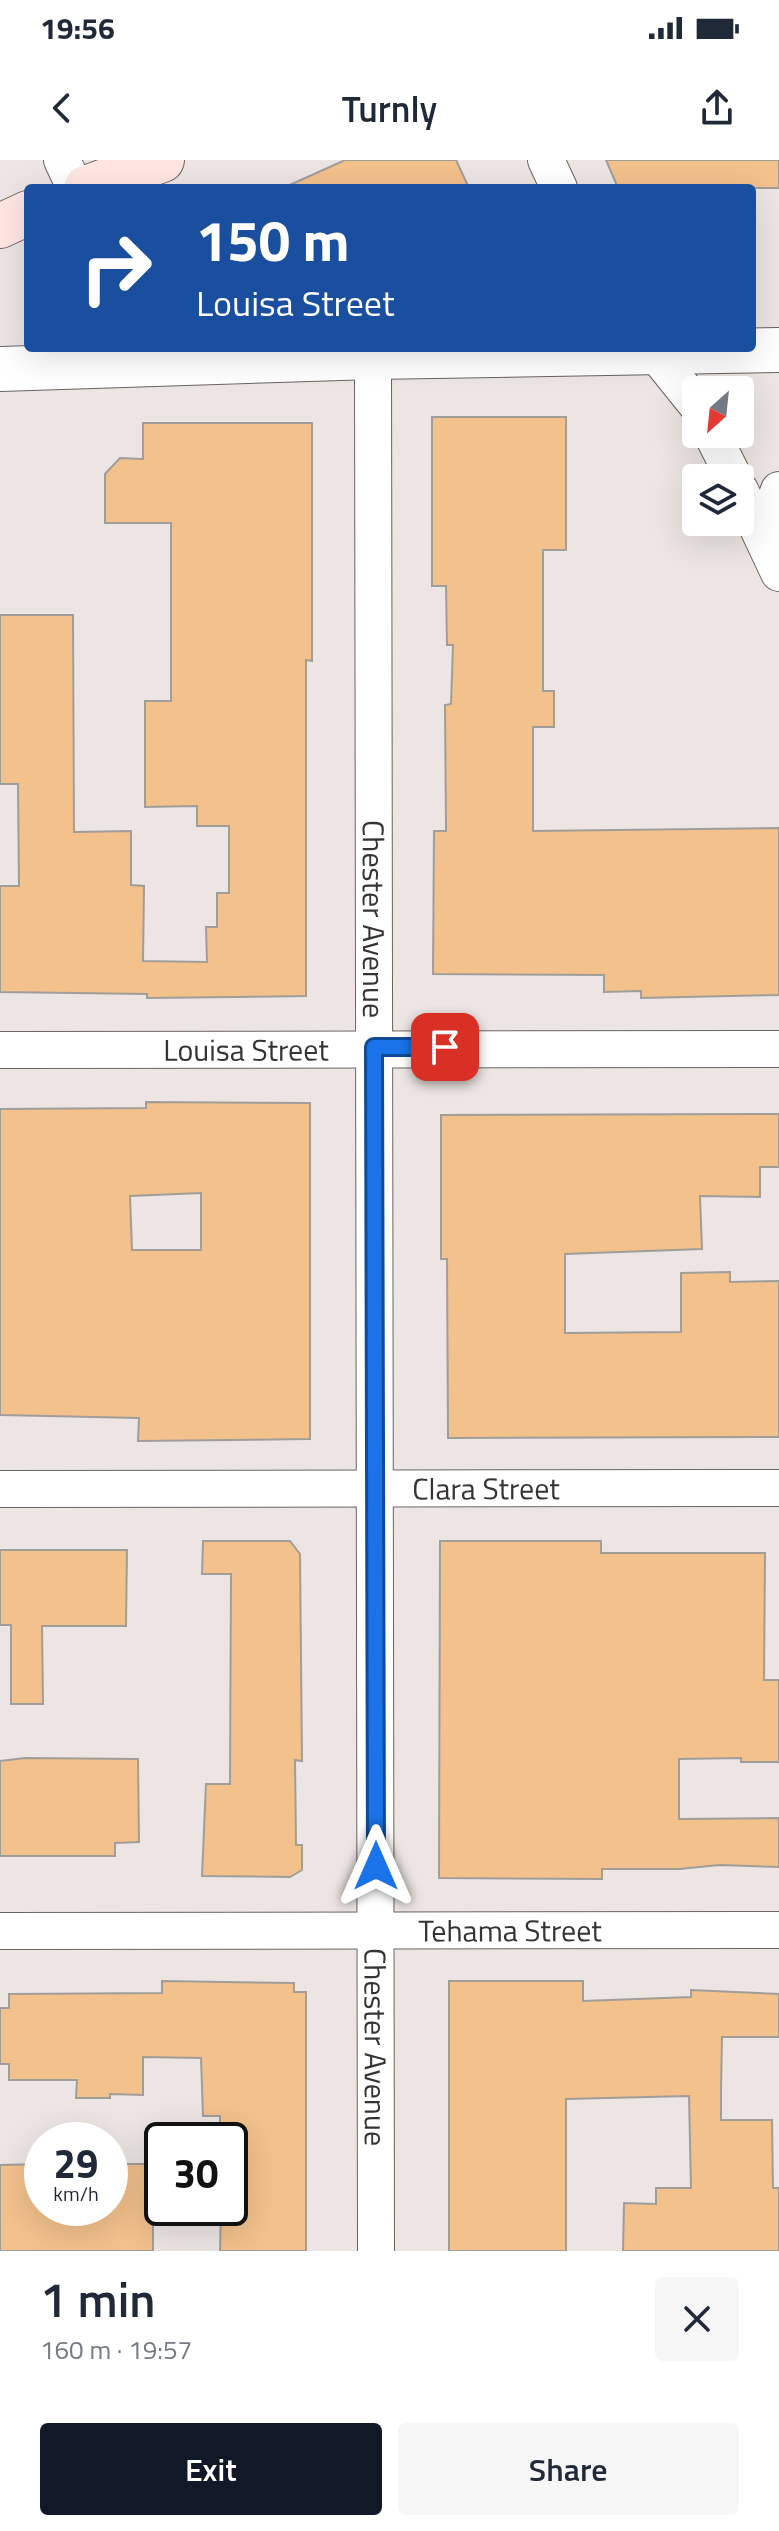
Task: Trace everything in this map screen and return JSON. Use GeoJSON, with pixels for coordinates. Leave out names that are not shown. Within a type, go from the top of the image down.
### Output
{"type":"FeatureCollection","features":[{"type":"Feature","properties":{"kind":"main road"},"geometry":{"type":"LineString","coordinates":[[97,184],[162,160]]}},
{"type":"Feature","properties":{"kind":"main road"},"geometry":{"type":"LineString","coordinates":[[0,226],[24,215]]}},
{"type":"Feature","properties":{"kind":"street"},"geometry":{"type":"LineString","coordinates":[[62,160],[73,184]]}},
{"type":"Feature","properties":{"kind":"street"},"geometry":{"type":"LineString","coordinates":[[546,160],[557,184]]}},
{"type":"Feature","properties":{"kind":"street"},"geometry":{"type":"LineString","coordinates":[[756,350],[779,350]]}},
{"type":"Feature","properties":{"kind":"street"},"geometry":{"type":"LineString","coordinates":[[0,369],[152,356],[373,357],[547,352]]}},
{"type":"Feature","properties":{"kind":"street"},"geometry":{"type":"LineString","coordinates":[[654,352],[682,386]]}},
{"type":"Feature","properties":{"kind":"street","name":"Chester Avenue"},"geometry":{"type":"LineString","coordinates":[[373,357],[376,2251]]}},
{"type":"Feature","properties":{"kind":"street"},"geometry":{"type":"LineString","coordinates":[[762,535],[779,490]]}},
{"type":"Feature","properties":{"kind":"street"},"geometry":{"type":"LineString","coordinates":[[754,519],[779,573]]}},
{"type":"Feature","properties":{"kind":"street","name":"Louisa Street"},"geometry":{"type":"LineString","coordinates":[[0,1050],[374,1047],[779,1049]]}},
{"type":"Feature","properties":{"kind":"street","name":"Clara Street"},"geometry":{"type":"LineString","coordinates":[[0,1489],[779,1488]]}},
{"type":"Feature","properties":{"kind":"street","name":"Tehama Street"},"geometry":{"type":"LineString","coordinates":[[0,1931],[779,1930]]}},
{"type":"Feature","properties":{"kind":"building"},"geometry":{"type":"Polygon","coordinates":[[[345,160],[456,160],[467,184],[292,184],[345,160]]]}},
{"type":"Feature","properties":{"kind":"building"},"geometry":{"type":"Polygon","coordinates":[[[606,160],[779,160],[779,188],[756,188],[756,184],[616,184],[606,160]]]}},
{"type":"Feature","properties":{"kind":"building"},"geometry":{"type":"Polygon","coordinates":[[[432,417],[566,417],[566,550],[543,550],[543,691],[554,691],[554,727],[533,727],[533,831],[779,828],[779,995],[641,998],[641,991],[604,992],[604,975],[433,974],[434,831],[446,831],[445,705],[451,704],[453,645],[447,645],[446,586],[432,586],[432,417]]]}},
{"type":"Feature","properties":{"kind":"building"},"geometry":{"type":"Polygon","coordinates":[[[143,423],[312,423],[312,661],[306,660],[306,996],[147,998],[147,994],[0,992],[0,886],[19,886],[18,784],[0,784],[0,615],[73,615],[74,832],[131,831],[131,885],[144,886],[143,961],[207,962],[206,927],[217,927],[217,893],[229,893],[229,826],[197,826],[197,806],[145,807],[145,701],[171,701],[171,523],[105,523],[105,474],[120,458],[143,459],[143,423]]]}},
{"type":"Feature","properties":{"kind":"building"},"geometry":{"type":"Polygon","coordinates":[[[146,1102],[310,1103],[310,1439],[138,1441],[139,1418],[0,1415],[0,1109],[146,1108],[146,1102]],[[201,1193],[130,1196],[132,1250],[201,1250],[201,1193]]]}},
{"type":"Feature","properties":{"kind":"building"},"geometry":{"type":"Polygon","coordinates":[[[779,1114],[779,1167],[760,1167],[760,1197],[700,1196],[702,1249],[565,1254],[565,1333],[681,1332],[681,1273],[730,1272],[730,1282],[779,1281],[779,1437],[448,1438],[447,1259],[441,1259],[441,1115],[779,1114]]]}},
{"type":"Feature","properties":{"kind":"building"},"geometry":{"type":"Polygon","coordinates":[[[203,1541],[290,1541],[300,1554],[302,1761],[295,1760],[296,1845],[302,1845],[302,1870],[290,1877],[202,1876],[206,1784],[230,1784],[231,1574],[202,1574],[203,1541]]]}},
{"type":"Feature","properties":{"kind":"building"},"geometry":{"type":"Polygon","coordinates":[[[440,1541],[601,1541],[601,1553],[765,1553],[764,1680],[779,1680],[779,1762],[741,1762],[741,1758],[679,1759],[679,1819],[779,1818],[779,1867],[720,1865],[679,1869],[602,1869],[602,1879],[439,1878],[440,1541]]]}},
{"type":"Feature","properties":{"kind":"building"},"geometry":{"type":"Polygon","coordinates":[[[0,1550],[127,1550],[126,1626],[42,1626],[43,1704],[11,1704],[11,1625],[0,1625],[0,1550]]]}},
{"type":"Feature","properties":{"kind":"building"},"geometry":{"type":"Polygon","coordinates":[[[25,1758],[138,1759],[139,1842],[115,1843],[115,1856],[0,1856],[0,1761],[25,1758]]]}},
{"type":"Feature","properties":{"kind":"building"},"geometry":{"type":"Polygon","coordinates":[[[162,1981],[294,1983],[294,1992],[306,1992],[306,2251],[220,2251],[221,2226],[248,2226],[248,2122],[220,2122],[220,2116],[203,2116],[201,2058],[143,2057],[143,2095],[110,2094],[110,2098],[76,2098],[77,2080],[9,2080],[9,2064],[0,2064],[0,2008],[9,2008],[9,1994],[162,1993],[162,1981]]]}},
{"type":"Feature","properties":{"kind":"building"},"geometry":{"type":"Polygon","coordinates":[[[449,1981],[583,1981],[583,2001],[691,1997],[691,1990],[779,1994],[779,2037],[722,2037],[721,2120],[772,2120],[773,2188],[779,2188],[779,2251],[623,2251],[624,2203],[656,2204],[656,2188],[691,2188],[689,2096],[566,2099],[566,2251],[449,2251],[449,1981]]]}},
{"type":"Feature","properties":{"kind":"building"},"geometry":{"type":"Polygon","coordinates":[[[24,2164],[24,2226],[128,2226],[128,2164],[144,2164],[144,2226],[153,2226],[153,2251],[0,2251],[0,2165],[24,2164]]]}},
{"type":"Feature","properties":{"kind":"route"},"geometry":{"type":"LineString","coordinates":[[376,1866],[374,1047],[445,1047]]}}]}
